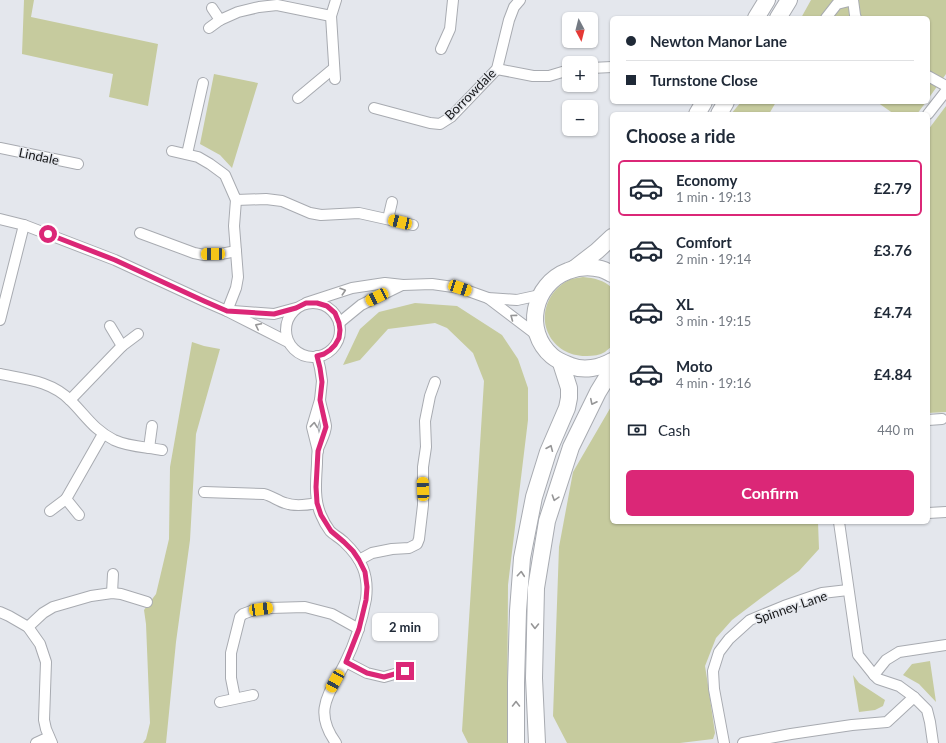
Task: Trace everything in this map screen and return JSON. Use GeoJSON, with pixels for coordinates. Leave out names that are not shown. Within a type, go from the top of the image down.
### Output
{"type":"FeatureCollection","features":[{"type":"Feature","properties":{"kind":"highway"},"geometry":{"type":"LineString","coordinates":[[757,16],[767,0]]}},
{"type":"Feature","properties":{"kind":"highway"},"geometry":{"type":"LineString","coordinates":[[779,16],[789,0]]}},
{"type":"Feature","properties":{"kind":"highway"},"geometry":{"type":"LineString","coordinates":[[574,268],[597,251],[610,239]]}},
{"type":"Feature","properties":{"kind":"highway"},"geometry":{"type":"LineString","coordinates":[[610,273],[602,269],[588,267],[574,268],[560,273],[549,283],[540,295],[535,315],[538,336],[552,356],[561,362],[576,368],[592,368],[610,362]]}},
{"type":"Feature","properties":{"kind":"highway"},"geometry":{"type":"LineString","coordinates":[[516,743],[518,612],[522,558],[534,497],[548,452],[567,408],[569,398],[569,388],[561,362]]}},
{"type":"Feature","properties":{"kind":"highway"},"geometry":{"type":"LineString","coordinates":[[537,743],[534,678],[536,588],[547,521],[571,447],[598,392],[610,372]]}},
{"type":"Feature","properties":{"kind":"street"},"geometry":{"type":"LineString","coordinates":[[335,79],[331,16],[336,0]]}},
{"type":"Feature","properties":{"kind":"street"},"geometry":{"type":"LineString","coordinates":[[441,49],[450,29],[453,0]]}},
{"type":"Feature","properties":{"kind":"street","name":"Borrowdale"},"geometry":{"type":"LineString","coordinates":[[374,108],[430,123],[440,124],[497,69],[509,20],[514,7],[520,0]]}},
{"type":"Feature","properties":{"kind":"street"},"geometry":{"type":"LineString","coordinates":[[828,16],[837,4],[853,0],[855,16]]}},
{"type":"Feature","properties":{"kind":"street"},"geometry":{"type":"LineString","coordinates":[[209,28],[220,20],[238,12],[259,7],[277,5],[331,16]]}},
{"type":"Feature","properties":{"kind":"street"},"geometry":{"type":"LineString","coordinates":[[212,8],[220,20]]}},
{"type":"Feature","properties":{"kind":"street"},"geometry":{"type":"LineString","coordinates":[[598,68],[610,67]]}},
{"type":"Feature","properties":{"kind":"street"},"geometry":{"type":"LineString","coordinates":[[298,98],[334,68]]}},
{"type":"Feature","properties":{"kind":"street"},"geometry":{"type":"LineString","coordinates":[[497,69],[533,76],[549,76],[562,72]]}},
{"type":"Feature","properties":{"kind":"street"},"geometry":{"type":"LineString","coordinates":[[930,77],[946,86]]}},
{"type":"Feature","properties":{"kind":"street"},"geometry":{"type":"LineString","coordinates":[[187,154],[203,83]]}},
{"type":"Feature","properties":{"kind":"street"},"geometry":{"type":"LineString","coordinates":[[930,112],[946,91]]}},
{"type":"Feature","properties":{"kind":"street","name":"Lindale"},"geometry":{"type":"LineString","coordinates":[[0,148],[78,164]]}},
{"type":"Feature","properties":{"kind":"street"},"geometry":{"type":"LineString","coordinates":[[172,151],[198,157],[225,175],[236,200],[234,226],[238,277],[236,288],[227,311]]}},
{"type":"Feature","properties":{"kind":"street"},"geometry":{"type":"LineString","coordinates":[[236,200],[266,199],[282,201],[310,213],[321,215],[359,213],[413,224]]}},
{"type":"Feature","properties":{"kind":"street"},"geometry":{"type":"LineString","coordinates":[[388,219],[392,202]]}},
{"type":"Feature","properties":{"kind":"street"},"geometry":{"type":"LineString","coordinates":[[0,219],[24,225],[115,260],[227,311],[288,342],[297,352],[303,355],[317,356],[324,354],[335,345],[339,338],[339,323],[335,313],[327,306],[317,303],[306,303]]}},
{"type":"Feature","properties":{"kind":"street"},"geometry":{"type":"LineString","coordinates":[[0,320],[24,225]]}},
{"type":"Feature","properties":{"kind":"street"},"geometry":{"type":"LineString","coordinates":[[140,233],[194,253],[221,254],[236,251]]}},
{"type":"Feature","properties":{"kind":"street"},"geometry":{"type":"LineString","coordinates":[[227,311],[274,314],[296,308],[306,303],[352,288],[385,283],[432,284],[460,288],[488,298],[517,300],[540,295]]}},
{"type":"Feature","properties":{"kind":"street"},"geometry":{"type":"LineString","coordinates":[[339,323],[361,305],[403,284]]}},
{"type":"Feature","properties":{"kind":"street"},"geometry":{"type":"LineString","coordinates":[[488,298],[538,336]]}},
{"type":"Feature","properties":{"kind":"street"},"geometry":{"type":"LineString","coordinates":[[288,342],[286,330],[288,318],[296,308]]}},
{"type":"Feature","properties":{"kind":"street"},"geometry":{"type":"LineString","coordinates":[[110,326],[122,346]]}},
{"type":"Feature","properties":{"kind":"street"},"geometry":{"type":"LineString","coordinates":[[70,400],[122,346],[138,334]]}},
{"type":"Feature","properties":{"kind":"street"},"geometry":{"type":"LineString","coordinates":[[317,356],[322,382],[320,400],[312,428],[318,451],[316,487],[317,503],[321,515],[331,531],[353,551],[359,560],[365,572],[367,587],[366,600],[359,629],[346,662],[325,701],[324,713],[326,724],[330,735],[336,743]]}},
{"type":"Feature","properties":{"kind":"street"},"geometry":{"type":"LineString","coordinates":[[0,374],[39,382],[54,387],[70,400],[93,426],[114,440],[127,445],[162,450]]}},
{"type":"Feature","properties":{"kind":"street"},"geometry":{"type":"LineString","coordinates":[[359,560],[372,553],[392,549],[409,548],[417,544],[419,539],[423,505],[423,468],[426,447],[425,421],[430,396],[435,382]]}},
{"type":"Feature","properties":{"kind":"street"},"geometry":{"type":"LineString","coordinates":[[930,420],[942,419]]}},
{"type":"Feature","properties":{"kind":"street"},"geometry":{"type":"LineString","coordinates":[[149,448],[152,426]]}},
{"type":"Feature","properties":{"kind":"street"},"geometry":{"type":"LineString","coordinates":[[50,511],[66,499],[103,434]]}},
{"type":"Feature","properties":{"kind":"street"},"geometry":{"type":"LineString","coordinates":[[204,492],[264,494],[294,506],[317,503]]}},
{"type":"Feature","properties":{"kind":"street"},"geometry":{"type":"LineString","coordinates":[[66,499],[79,515]]}},
{"type":"Feature","properties":{"kind":"street"},"geometry":{"type":"LineString","coordinates":[[930,513],[946,512]]}},
{"type":"Feature","properties":{"kind":"street"},"geometry":{"type":"LineString","coordinates":[[839,524],[858,655],[878,679],[899,686],[914,697],[927,710],[933,743]]}},
{"type":"Feature","properties":{"kind":"street"},"geometry":{"type":"LineString","coordinates":[[112,593],[114,574]]}},
{"type":"Feature","properties":{"kind":"street","name":"Spinney Lane"},"geometry":{"type":"LineString","coordinates":[[724,743],[714,689],[713,671],[719,652],[729,639],[750,620],[822,593],[848,590]]}},
{"type":"Feature","properties":{"kind":"street"},"geometry":{"type":"LineString","coordinates":[[28,627],[43,613],[53,607],[91,596],[112,593],[121,594],[146,602]]}},
{"type":"Feature","properties":{"kind":"street"},"geometry":{"type":"LineString","coordinates":[[235,698],[231,678],[232,653],[242,614],[270,608],[304,607],[332,614],[359,629]]}},
{"type":"Feature","properties":{"kind":"street"},"geometry":{"type":"LineString","coordinates":[[0,612],[28,627],[40,644],[46,662],[44,720],[50,740],[36,743]]}},
{"type":"Feature","properties":{"kind":"street"},"geometry":{"type":"LineString","coordinates":[[874,675],[886,660],[899,652],[946,645]]}},
{"type":"Feature","properties":{"kind":"street"},"geometry":{"type":"LineString","coordinates":[[346,662],[367,673],[384,677],[405,671]]}},
{"type":"Feature","properties":{"kind":"street"},"geometry":{"type":"LineString","coordinates":[[220,702],[252,695]]}},
{"type":"Feature","properties":{"kind":"street"},"geometry":{"type":"LineString","coordinates":[[743,743],[792,739],[852,725],[887,722],[914,697]]}},
{"type":"Feature","properties":{"kind":"green space"},"geometry":{"type":"Polygon","coordinates":[[[24,0],[34,0],[31,17],[158,44],[148,106],[109,97],[113,74],[22,54],[24,0]]]}},
{"type":"Feature","properties":{"kind":"green space"},"geometry":{"type":"Polygon","coordinates":[[[811,0],[946,0],[946,74],[930,96],[930,16],[802,16],[811,0]]]}},
{"type":"Feature","properties":{"kind":"green space"},"geometry":{"type":"Polygon","coordinates":[[[214,74],[258,83],[232,168],[220,155],[200,144],[214,74]]]}},
{"type":"Feature","properties":{"kind":"green space"},"geometry":{"type":"Polygon","coordinates":[[[739,104],[775,104],[770,112],[733,112],[739,104]]]}},
{"type":"Feature","properties":{"kind":"green space"},"geometry":{"type":"Polygon","coordinates":[[[880,104],[924,104],[918,112],[891,112],[880,104]]]}},
{"type":"Feature","properties":{"kind":"green space"},"geometry":{"type":"Polygon","coordinates":[[[946,106],[946,412],[930,413],[930,127],[946,106]]]}},
{"type":"Feature","properties":{"kind":"green space"},"geometry":{"type":"Polygon","coordinates":[[[583,277],[591,278],[606,283],[610,286],[610,348],[601,354],[594,356],[575,355],[555,344],[549,335],[545,314],[548,303],[554,292],[561,285],[572,279],[583,277]]]}},
{"type":"Feature","properties":{"kind":"green space"},"geometry":{"type":"Polygon","coordinates":[[[415,303],[457,306],[502,335],[518,359],[528,388],[528,420],[508,585],[507,743],[468,743],[462,731],[484,381],[473,353],[447,328],[435,323],[388,329],[360,360],[343,365],[360,329],[379,312],[415,303]]]}},
{"type":"Feature","properties":{"kind":"green space"},"geometry":{"type":"Polygon","coordinates":[[[192,342],[220,349],[196,434],[190,540],[176,642],[166,743],[143,743],[146,739],[150,723],[146,624],[144,610],[156,594],[169,539],[170,467],[192,342]]]}},
{"type":"Feature","properties":{"kind":"green space"},"geometry":{"type":"Polygon","coordinates":[[[610,408],[610,524],[818,524],[819,549],[799,571],[732,620],[716,638],[705,666],[715,733],[713,739],[680,743],[567,743],[553,716],[559,547],[573,472],[610,408]]]}},
{"type":"Feature","properties":{"kind":"green space"},"geometry":{"type":"Polygon","coordinates":[[[930,661],[936,702],[919,684],[903,675],[912,664],[930,661]]]}},
{"type":"Feature","properties":{"kind":"green space"},"geometry":{"type":"Polygon","coordinates":[[[853,675],[859,683],[885,700],[883,706],[875,710],[859,712],[853,675]]]}},
{"type":"Feature","properties":{"kind":"route"},"geometry":{"type":"LineString","coordinates":[[48,234],[72,242],[115,260],[227,311],[274,314],[296,308],[306,303],[317,303],[327,306],[335,313],[339,323],[339,338],[330,350],[317,356],[322,382],[320,400],[326,427],[318,451],[316,487],[317,503],[321,515],[331,531],[353,551],[365,572],[367,587],[366,600],[359,629],[346,662],[367,673],[384,677],[405,671]]}}]}
